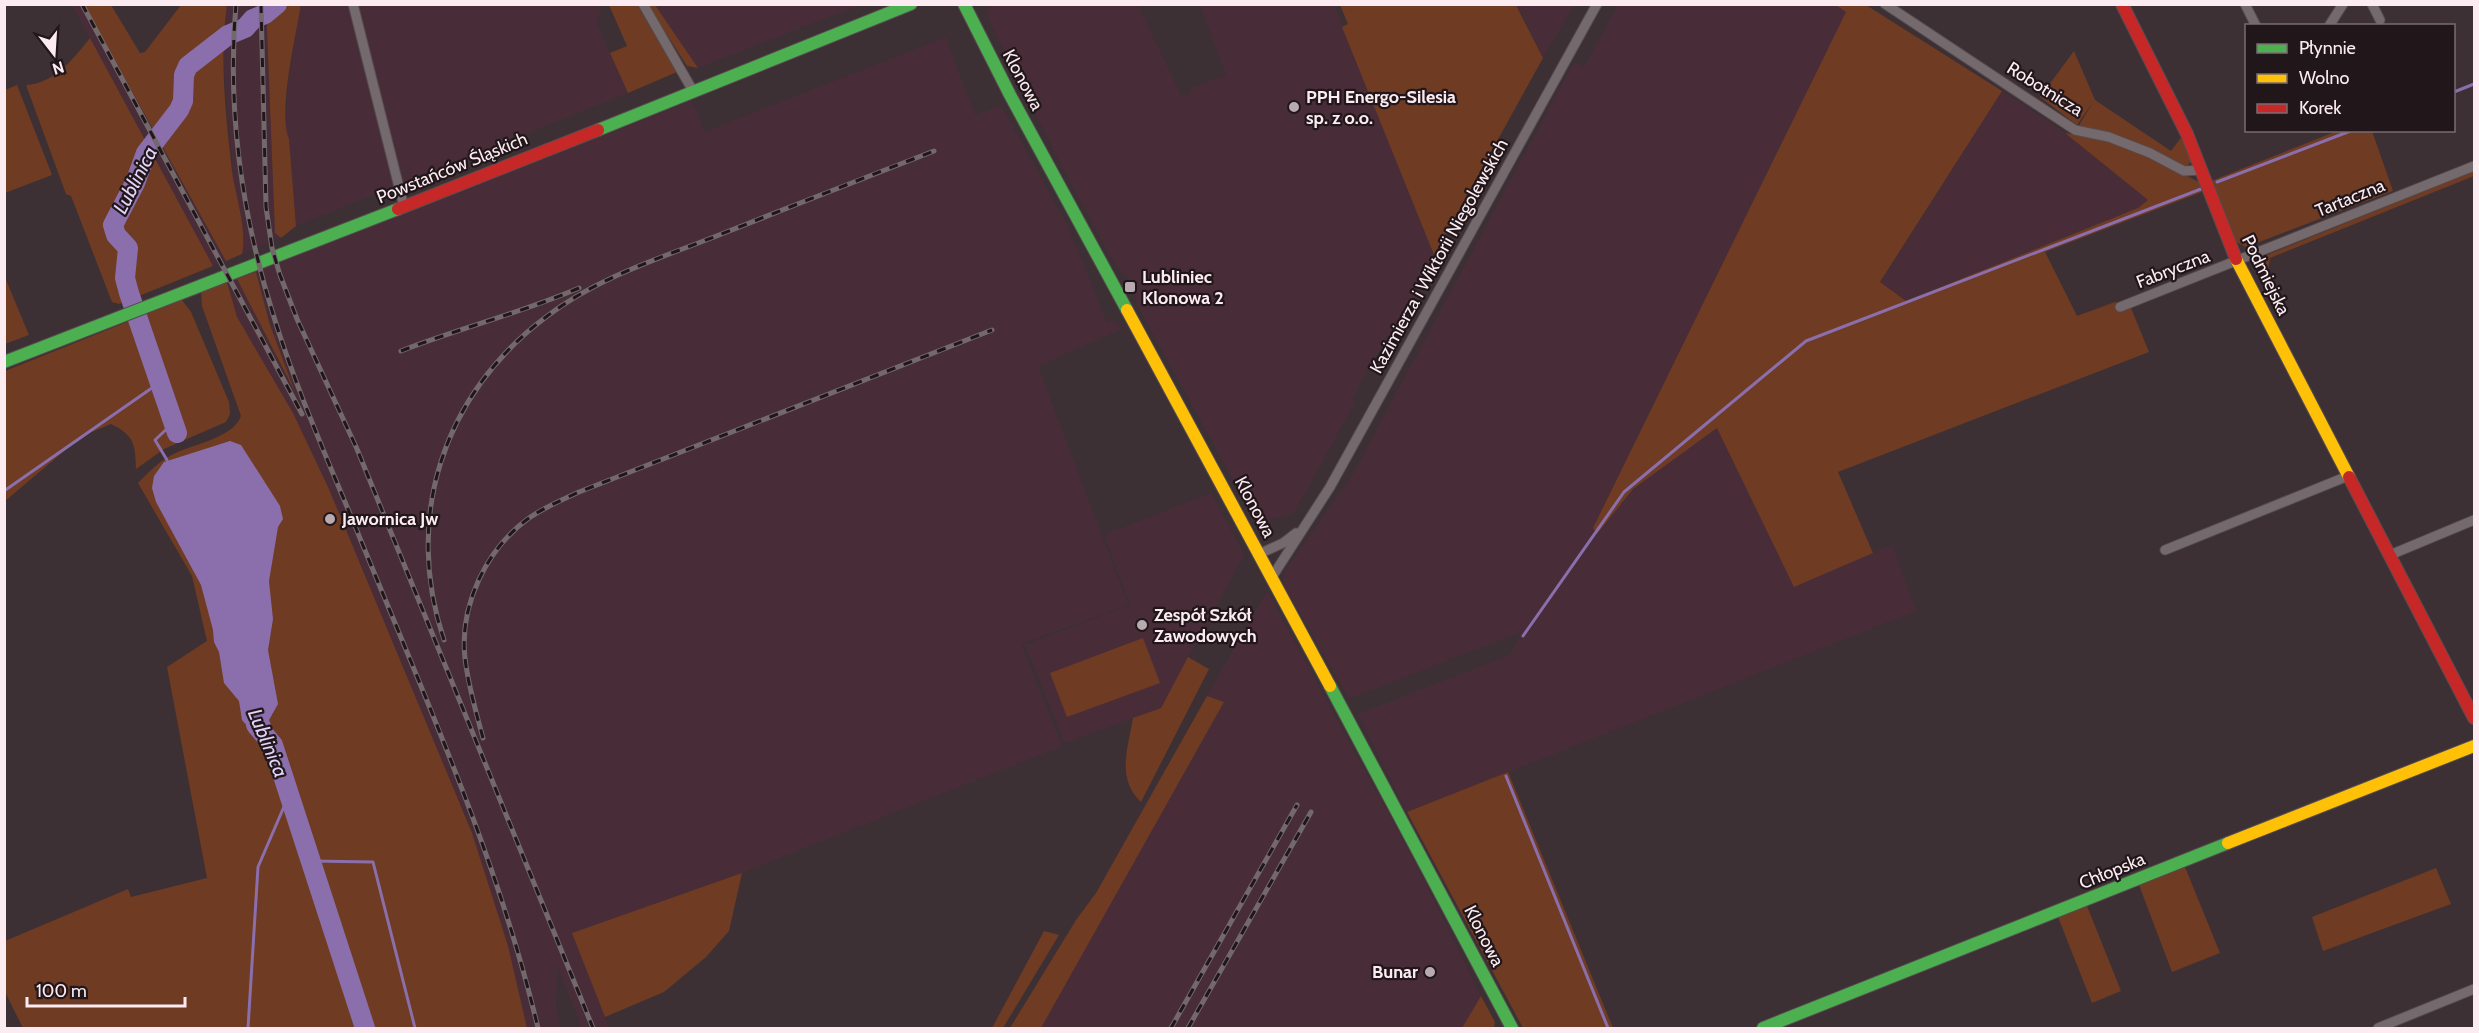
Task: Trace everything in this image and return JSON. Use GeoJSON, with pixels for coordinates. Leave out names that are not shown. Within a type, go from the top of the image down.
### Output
{"type":"FeatureCollection","features":[{"type":"Feature","properties":{"kind":"street"},"geometry":{"type":"LineString","coordinates":[[353,4],[404,207]]}},
{"type":"Feature","properties":{"kind":"street"},"geometry":{"type":"LineString","coordinates":[[642,4],[693,91]]}},
{"type":"Feature","properties":{"kind":"street","name":"Powstańców Śląskich"},"geometry":{"type":"LineString","coordinates":[[4,362],[404,207],[911,4]]}},
{"type":"Feature","properties":{"kind":"street","name":"Klonowa"},"geometry":{"type":"LineString","coordinates":[[964,4],[1010,95],[1272,577],[1512,1029]]}},
{"type":"Feature","properties":{"kind":"street","name":"Kazimierza i Wiktorii Niegolewskich"},"geometry":{"type":"LineString","coordinates":[[1272,577],[1341,468],[1597,4]]}},
{"type":"Feature","properties":{"kind":"street","name":"Robotnicza"},"geometry":{"type":"LineString","coordinates":[[1885,4],[2075,130],[2109,137],[2150,153],[2184,171],[2201,170]]}},
{"type":"Feature","properties":{"kind":"street","name":"Podmiejska"},"geometry":{"type":"LineString","coordinates":[[2122,4],[2181,121],[2237,261],[2475,718]]}},
{"type":"Feature","properties":{"kind":"street"},"geometry":{"type":"LineString","coordinates":[[2245,4],[2255,24]]}},
{"type":"Feature","properties":{"kind":"street"},"geometry":{"type":"LineString","coordinates":[[2331,24],[2343,4]]}},
{"type":"Feature","properties":{"kind":"street"},"geometry":{"type":"LineString","coordinates":[[2372,4],[2380,20]]}},
{"type":"Feature","properties":{"kind":"street","name":"Tartaczna"},"geometry":{"type":"LineString","coordinates":[[2237,261],[2475,166]]}},
{"type":"Feature","properties":{"kind":"street","name":"Fabryczna"},"geometry":{"type":"LineString","coordinates":[[2120,307],[2237,261]]}},
{"type":"Feature","properties":{"kind":"street"},"geometry":{"type":"LineString","coordinates":[[2165,549],[2348,476]]}},
{"type":"Feature","properties":{"kind":"street"},"geometry":{"type":"LineString","coordinates":[[2390,555],[2475,520]]}},
{"type":"Feature","properties":{"kind":"street"},"geometry":{"type":"LineString","coordinates":[[1259,554],[1283,543],[1307,523]]}},
{"type":"Feature","properties":{"kind":"street","name":"Chłopska"},"geometry":{"type":"LineString","coordinates":[[1763,1029],[2475,746]]}},
{"type":"Feature","properties":{"kind":"street"},"geometry":{"type":"LineString","coordinates":[[2378,1029],[2475,989]]}},
{"type":"Feature","properties":{"kind":"shaded area"},"geometry":{"type":"Polygon","coordinates":[[[1836,4],[1847,11],[1593,528],[1598,534],[1633,489],[1718,427],[1794,586],[1892,545],[1916,611],[1407,812],[1358,714],[1510,655],[1521,632],[1349,699],[1282,582],[1284,572],[1352,476],[1574,62],[1584,67],[1618,5],[1836,4]]]}},
{"type":"Feature","properties":{"kind":"shaded area"},"geometry":{"type":"Polygon","coordinates":[[[72,5],[84,5],[226,261],[213,266],[72,5]]]}},
{"type":"Feature","properties":{"kind":"shaded area"},"geometry":{"type":"Polygon","coordinates":[[[84,5],[111,5],[140,53],[145,52],[181,5],[227,5],[224,88],[232,171],[242,223],[242,254],[226,261],[84,5]]]}},
{"type":"Feature","properties":{"kind":"shaded area"},"geometry":{"type":"Polygon","coordinates":[[[227,5],[266,5],[275,233],[281,238],[242,254],[243,234],[233,173],[225,89],[223,31],[227,5]]]}},
{"type":"Feature","properties":{"kind":"shaded area"},"geometry":{"type":"Polygon","coordinates":[[[266,5],[300,5],[288,76],[285,112],[296,226],[281,238],[275,233],[266,5]]]}},
{"type":"Feature","properties":{"kind":"shaded area"},"geometry":{"type":"Polygon","coordinates":[[[300,5],[597,5],[601,14],[596,22],[628,93],[296,226],[289,139],[285,130],[288,86],[300,5]]]}},
{"type":"Feature","properties":{"kind":"shaded area"},"geometry":{"type":"Polygon","coordinates":[[[609,5],[637,5],[677,72],[628,93],[610,53],[627,46],[609,5]]]}},
{"type":"Feature","properties":{"kind":"shaded area"},"geometry":{"type":"Polygon","coordinates":[[[648,5],[655,5],[698,68],[687,66],[648,5]]]}},
{"type":"Feature","properties":{"kind":"shaded area"},"geometry":{"type":"Polygon","coordinates":[[[655,5],[860,5],[698,68],[655,5]]]}},
{"type":"Feature","properties":{"kind":"shaded area"},"geometry":{"type":"Polygon","coordinates":[[[990,5],[1138,5],[1182,97],[1191,93],[1190,88],[1226,75],[1200,5],[1334,5],[1436,261],[1392,336],[1387,336],[1352,398],[1354,404],[1294,513],[1257,523],[1137,305],[1136,296],[1126,277],[1114,263],[1058,159],[986,14],[990,5]]]}},
{"type":"Feature","properties":{"kind":"shaded area"},"geometry":{"type":"Polygon","coordinates":[[[1340,5],[1516,5],[1543,58],[1434,255],[1342,27],[1348,24],[1340,5]]]}},
{"type":"Feature","properties":{"kind":"shaded area"},"geometry":{"type":"Polygon","coordinates":[[[1516,5],[1574,5],[1543,58],[1525,21],[1516,5]]]}},
{"type":"Feature","properties":{"kind":"shaded area"},"geometry":{"type":"Polygon","coordinates":[[[1836,5],[1866,5],[2002,91],[1880,282],[1906,301],[2138,208],[2148,200],[2065,133],[2109,141],[2140,153],[2201,183],[2202,192],[2045,252],[2077,316],[2115,302],[2131,308],[2149,352],[1838,472],[1873,553],[1794,587],[1717,428],[1633,489],[1597,534],[1593,528],[1846,12],[1836,5]]]}},
{"type":"Feature","properties":{"kind":"shaded area"},"geometry":{"type":"Polygon","coordinates":[[[946,37],[975,115],[1001,105],[1067,224],[1107,323],[1113,321],[1122,329],[1038,366],[1128,605],[1021,644],[1062,746],[742,873],[573,933],[609,1028],[582,1028],[558,968],[556,1005],[560,1028],[527,1028],[472,833],[329,489],[293,413],[237,317],[227,282],[237,279],[292,387],[270,325],[256,272],[692,101],[705,132],[946,37]]]}},
{"type":"Feature","properties":{"kind":"shaded area"},"geometry":{"type":"Polygon","coordinates":[[[90,38],[213,266],[119,304],[112,302],[71,196],[66,194],[26,85],[36,84],[54,75],[90,38]]]}},
{"type":"Feature","properties":{"kind":"shaded area"},"geometry":{"type":"Polygon","coordinates":[[[2074,51],[2095,100],[2171,151],[2183,135],[2192,161],[2185,167],[2154,150],[2110,132],[2078,127],[2093,102],[2077,125],[2040,97],[2074,51]]]}},
{"type":"Feature","properties":{"kind":"shaded area"},"geometry":{"type":"Polygon","coordinates":[[[17,85],[52,175],[5,193],[5,90],[17,85]]]}},
{"type":"Feature","properties":{"kind":"shaded area"},"geometry":{"type":"Polygon","coordinates":[[[2002,91],[2065,133],[2148,200],[2138,208],[1907,301],[1880,283],[2002,91]]]}},
{"type":"Feature","properties":{"kind":"shaded area"},"geometry":{"type":"Polygon","coordinates":[[[2334,132],[2372,132],[2393,191],[2246,247],[2236,242],[2211,181],[2334,132]]]}},
{"type":"Feature","properties":{"kind":"shaded area"},"geometry":{"type":"Polygon","coordinates":[[[2474,171],[2474,176],[2270,258],[2265,277],[2257,259],[2474,171]]]}},
{"type":"Feature","properties":{"kind":"shaded area"},"geometry":{"type":"Polygon","coordinates":[[[256,272],[270,325],[295,392],[237,279],[256,272]]]}},
{"type":"Feature","properties":{"kind":"shaded area"},"geometry":{"type":"Polygon","coordinates":[[[4,275],[29,335],[5,344],[4,344],[4,275]]]}},
{"type":"Feature","properties":{"kind":"shaded area"},"geometry":{"type":"Polygon","coordinates":[[[227,282],[237,317],[293,413],[329,489],[472,833],[508,946],[527,1028],[23,1028],[5,992],[5,941],[128,889],[131,897],[207,878],[167,667],[207,641],[192,576],[138,483],[170,456],[220,436],[236,424],[241,416],[202,306],[201,292],[227,282]]]}},
{"type":"Feature","properties":{"kind":"shaded area"},"geometry":{"type":"Polygon","coordinates":[[[182,300],[191,312],[229,402],[230,414],[226,422],[164,449],[136,469],[132,442],[125,433],[111,424],[82,436],[5,501],[5,371],[182,300]]]}},
{"type":"Feature","properties":{"kind":"shaded area","name":"Zespół Szkół Zawodowych"},"geometry":{"type":"Polygon","coordinates":[[[1211,493],[1244,555],[1161,708],[1065,743],[1025,645],[1130,605],[1104,535],[1211,493]]]}},
{"type":"Feature","properties":{"kind":"shaded area"},"geometry":{"type":"Polygon","coordinates":[[[1267,591],[1418,868],[1481,996],[1462,1028],[1041,1028],[1224,702],[1207,696],[1267,591]]]}},
{"type":"Feature","properties":{"kind":"shaded area"},"geometry":{"type":"Polygon","coordinates":[[[1143,638],[1160,683],[1067,717],[1050,673],[1143,638]]]}},
{"type":"Feature","properties":{"kind":"shaded area"},"geometry":{"type":"Polygon","coordinates":[[[1188,657],[1209,669],[1141,802],[1133,793],[1126,773],[1133,718],[1161,708],[1188,657]]]}},
{"type":"Feature","properties":{"kind":"shaded area"},"geometry":{"type":"Polygon","coordinates":[[[1207,696],[1224,702],[1041,1028],[1010,1028],[1076,920],[1096,893],[1207,696]]]}},
{"type":"Feature","properties":{"kind":"shaded area"},"geometry":{"type":"Polygon","coordinates":[[[1508,772],[1613,1028],[1523,1028],[1407,812],[1508,772]]]}},
{"type":"Feature","properties":{"kind":"shaded area"},"geometry":{"type":"Polygon","coordinates":[[[2185,867],[2220,953],[2172,972],[2139,885],[2185,867]]]}},
{"type":"Feature","properties":{"kind":"shaded area"},"geometry":{"type":"Polygon","coordinates":[[[2436,868],[2451,904],[2323,951],[2312,917],[2436,868]]]}},
{"type":"Feature","properties":{"kind":"shaded area"},"geometry":{"type":"Polygon","coordinates":[[[742,873],[729,931],[706,957],[664,992],[605,1017],[572,933],[742,873]]]}},
{"type":"Feature","properties":{"kind":"shaded area"},"geometry":{"type":"Polygon","coordinates":[[[2087,906],[2121,991],[2092,1003],[2058,917],[2087,906]]]}},
{"type":"Feature","properties":{"kind":"shaded area"},"geometry":{"type":"Polygon","coordinates":[[[1044,931],[1059,935],[1003,1028],[992,1028],[1044,931]]]}},
{"type":"Feature","properties":{"kind":"shaded area"},"geometry":{"type":"Polygon","coordinates":[[[1481,996],[1495,1022],[1494,1028],[1462,1028],[1481,996]]]}},
{"type":"Feature","properties":{"kind":"water"},"geometry":{"type":"Polygon","coordinates":[[[230,441],[241,445],[280,506],[283,519],[278,527],[269,581],[273,619],[268,650],[278,704],[269,720],[277,739],[273,745],[269,745],[263,738],[253,733],[242,720],[239,701],[224,683],[219,652],[214,642],[201,585],[156,502],[152,488],[154,476],[164,462],[230,441]]]}},
{"type":"Feature","properties":{"kind":"waterway","name":"Lublinica"},"geometry":{"type":"LineString","coordinates":[[177,433],[125,278],[128,248],[116,235],[113,225],[135,183],[146,153],[179,110],[183,101],[184,75],[188,66],[228,35],[245,28],[253,19],[265,14],[277,4]]}},
{"type":"Feature","properties":{"kind":"waterway"},"geometry":{"type":"LineString","coordinates":[[2455,92],[2474,84]]}},
{"type":"Feature","properties":{"kind":"waterway"},"geometry":{"type":"LineString","coordinates":[[2217,182],[2348,132]]}},
{"type":"Feature","properties":{"kind":"waterway"},"geometry":{"type":"LineString","coordinates":[[1523,636],[1624,492],[1806,341],[2201,189]]}},
{"type":"Feature","properties":{"kind":"waterway"},"geometry":{"type":"LineString","coordinates":[[4,491],[159,383]]}},
{"type":"Feature","properties":{"kind":"waterway"},"geometry":{"type":"LineString","coordinates":[[167,460],[155,440],[173,423]]}},
{"type":"Feature","properties":{"kind":"waterway","name":"Lublinica"},"geometry":{"type":"LineString","coordinates":[[256,725],[273,745],[365,1028]]}},
{"type":"Feature","properties":{"kind":"waterway"},"geometry":{"type":"LineString","coordinates":[[1506,776],[1608,1028]]}},
{"type":"Feature","properties":{"kind":"waterway"},"geometry":{"type":"LineString","coordinates":[[248,1028],[258,867],[289,795]]}},
{"type":"Feature","properties":{"kind":"waterway"},"geometry":{"type":"LineString","coordinates":[[311,861],[373,862],[415,1028]]}},
{"type":"Feature","properties":{"kind":"railway"},"geometry":{"type":"LineString","coordinates":[[82,4],[302,414]]}},
{"type":"Feature","properties":{"kind":"railway"},"geometry":{"type":"LineString","coordinates":[[236,4],[234,43],[236,122],[245,200],[262,277],[291,368],[311,421],[432,712],[480,837],[502,900],[538,1028]]}},
{"type":"Feature","properties":{"kind":"railway"},"geometry":{"type":"LineString","coordinates":[[261,4],[266,207],[272,248],[280,275],[297,319],[357,449],[593,1028]]}},
{"type":"Feature","properties":{"kind":"railway"},"geometry":{"type":"LineString","coordinates":[[444,640],[432,594],[428,549],[431,504],[441,462],[458,421],[481,383],[510,348],[546,317],[606,281],[649,262],[934,151]]}},
{"type":"Feature","properties":{"kind":"railway"},"geometry":{"type":"LineString","coordinates":[[401,351],[579,288]]}},
{"type":"Feature","properties":{"kind":"railway"},"geometry":{"type":"LineString","coordinates":[[483,738],[466,668],[464,638],[472,598],[479,579],[500,545],[514,530],[547,507],[579,492],[992,330]]}},
{"type":"Feature","properties":{"kind":"railway"},"geometry":{"type":"LineString","coordinates":[[1171,1028],[1297,805]]}},
{"type":"Feature","properties":{"kind":"railway"},"geometry":{"type":"LineString","coordinates":[[1188,1028],[1311,812]]}},
{"type":"Feature","properties":{"kind":"traffic: fast"},"geometry":{"type":"LineString","coordinates":[[598,130],[911,4]]}},
{"type":"Feature","properties":{"kind":"traffic: fast"},"geometry":{"type":"LineString","coordinates":[[964,4],[1010,95],[1127,310]]}},
{"type":"Feature","properties":{"kind":"traffic: fast"},"geometry":{"type":"LineString","coordinates":[[4,362],[398,209]]}},
{"type":"Feature","properties":{"kind":"traffic: fast"},"geometry":{"type":"LineString","coordinates":[[1330,686],[1512,1028]]}},
{"type":"Feature","properties":{"kind":"traffic: fast"},"geometry":{"type":"LineString","coordinates":[[1763,1028],[2228,843]]}},
{"type":"Feature","properties":{"kind":"traffic: slow"},"geometry":{"type":"LineString","coordinates":[[2236,259],[2349,477]]}},
{"type":"Feature","properties":{"kind":"traffic: slow"},"geometry":{"type":"LineString","coordinates":[[1127,310],[1330,686]]}},
{"type":"Feature","properties":{"kind":"traffic: slow"},"geometry":{"type":"LineString","coordinates":[[2228,843],[2474,746]]}},
{"type":"Feature","properties":{"kind":"traffic: jam"},"geometry":{"type":"LineString","coordinates":[[2122,4],[2187,134],[2236,259]]}},
{"type":"Feature","properties":{"kind":"traffic: jam"},"geometry":{"type":"LineString","coordinates":[[398,209],[598,130]]}},
{"type":"Feature","properties":{"kind":"traffic: jam"},"geometry":{"type":"LineString","coordinates":[[2349,477],[2474,718]]}},
{"type":"Feature","properties":{"kind":"place","name":"PPH Energo-Silesia sp. z o.o."},"geometry":{"type":"Point","coordinates":[1294,107]}},
{"type":"Feature","properties":{"kind":"place","name":"Lubliniec Klonowa 2"},"geometry":{"type":"Point","coordinates":[1130,287]}},
{"type":"Feature","properties":{"kind":"place","name":"Jawornica Jw"},"geometry":{"type":"Point","coordinates":[330,519]}},
{"type":"Feature","properties":{"kind":"place","name":"Zespół Szkół Zawodowych"},"geometry":{"type":"Point","coordinates":[1142,625]}},
{"type":"Feature","properties":{"kind":"place","name":"Bunar"},"geometry":{"type":"Point","coordinates":[1430,972]}}]}
